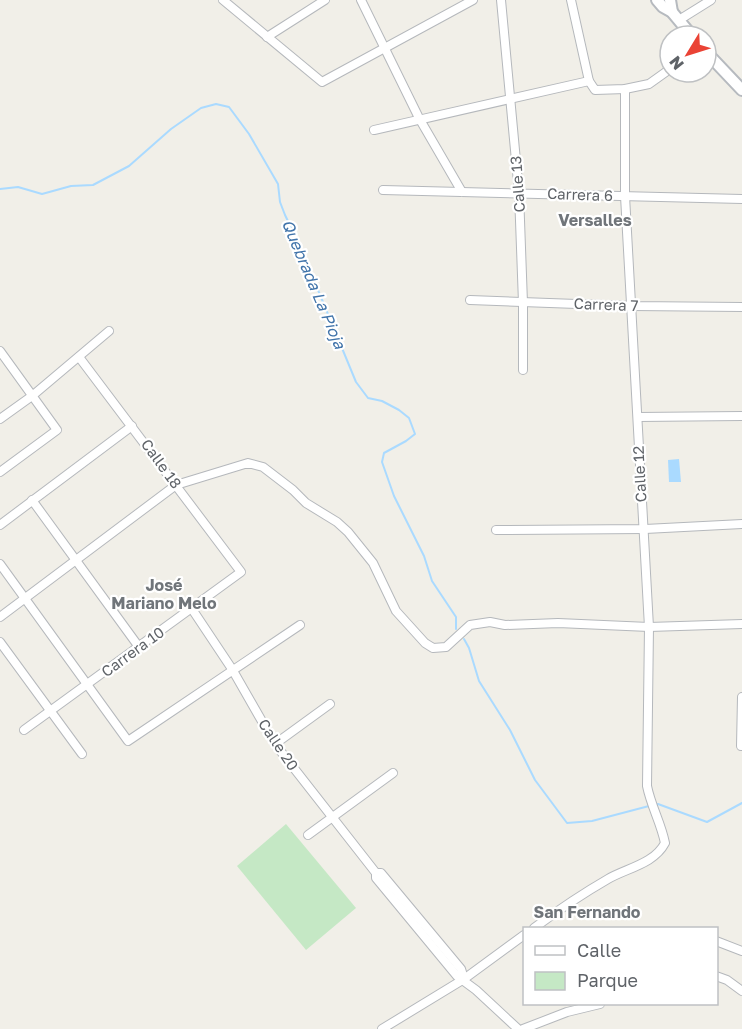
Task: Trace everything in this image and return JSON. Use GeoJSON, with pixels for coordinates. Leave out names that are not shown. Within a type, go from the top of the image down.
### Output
{"type":"FeatureCollection","features":[{"type":"Feature","properties":{"kind":"main road"},"geometry":{"type":"LineString","coordinates":[[657,0],[682,24]]}},
{"type":"Feature","properties":{"kind":"main road"},"geometry":{"type":"LineString","coordinates":[[670,0],[676,16]]}},
{"type":"Feature","properties":{"kind":"main road"},"geometry":{"type":"LineString","coordinates":[[718,65],[742,90]]}},
{"type":"Feature","properties":{"kind":"street"},"geometry":{"type":"LineString","coordinates":[[223,0],[322,82],[473,0]]}},
{"type":"Feature","properties":{"kind":"street"},"geometry":{"type":"LineString","coordinates":[[267,37],[325,0]]}},
{"type":"Feature","properties":{"kind":"street"},"geometry":{"type":"LineString","coordinates":[[361,0],[419,118],[462,192]]}},
{"type":"Feature","properties":{"kind":"street","name":"Calle 13"},"geometry":{"type":"LineString","coordinates":[[501,0],[519,193],[523,369]]}},
{"type":"Feature","properties":{"kind":"street"},"geometry":{"type":"LineString","coordinates":[[571,0],[589,81],[596,90],[624,89],[649,84],[658,78]]}},
{"type":"Feature","properties":{"kind":"street"},"geometry":{"type":"LineString","coordinates":[[676,16],[711,0]]}},
{"type":"Feature","properties":{"kind":"street"},"geometry":{"type":"LineString","coordinates":[[374,130],[589,81]]}},
{"type":"Feature","properties":{"kind":"street","name":"Calle 12"},"geometry":{"type":"LineString","coordinates":[[536,927],[609,878],[644,862],[657,853],[665,843],[647,786],[649,627],[625,196],[624,89]]}},
{"type":"Feature","properties":{"kind":"street","name":"Carrera 6"},"geometry":{"type":"LineString","coordinates":[[383,190],[742,199]]}},
{"type":"Feature","properties":{"kind":"street","name":"Carrera 7"},"geometry":{"type":"LineString","coordinates":[[470,300],[632,306],[742,307]]}},
{"type":"Feature","properties":{"kind":"street"},"geometry":{"type":"LineString","coordinates":[[0,419],[32,396],[109,331]]}},
{"type":"Feature","properties":{"kind":"street"},"geometry":{"type":"LineString","coordinates":[[0,351],[57,430],[0,472]]}},
{"type":"Feature","properties":{"kind":"street","name":"Calle 18"},"geometry":{"type":"LineString","coordinates":[[79,357],[241,572]]}},
{"type":"Feature","properties":{"kind":"street"},"geometry":{"type":"LineString","coordinates":[[638,417],[742,416]]}},
{"type":"Feature","properties":{"kind":"street"},"geometry":{"type":"LineString","coordinates":[[0,525],[132,426]]}},
{"type":"Feature","properties":{"kind":"street"},"geometry":{"type":"LineString","coordinates":[[0,617],[176,485],[248,464],[263,467],[306,503],[337,522],[357,542],[373,563],[396,611],[425,643],[433,648],[446,647],[470,625],[490,622],[505,625],[558,622],[649,627],[742,624]]}},
{"type":"Feature","properties":{"kind":"street"},"geometry":{"type":"LineString","coordinates":[[32,500],[139,647]]}},
{"type":"Feature","properties":{"kind":"street"},"geometry":{"type":"LineString","coordinates":[[496,530],[645,530],[742,524]]}},
{"type":"Feature","properties":{"kind":"street"},"geometry":{"type":"LineString","coordinates":[[0,564],[128,741],[300,625]]}},
{"type":"Feature","properties":{"kind":"street","name":"Carrera 10"},"geometry":{"type":"LineString","coordinates":[[24,730],[241,572]]}},
{"type":"Feature","properties":{"kind":"street","name":"Calle 20"},"geometry":{"type":"LineString","coordinates":[[192,609],[232,669],[275,744],[376,873],[376,878],[457,976],[464,979],[520,1029]]}},
{"type":"Feature","properties":{"kind":"street"},"geometry":{"type":"LineString","coordinates":[[0,642],[82,754]]}},
{"type":"Feature","properties":{"kind":"street"},"geometry":{"type":"LineString","coordinates":[[741,746],[742,697]]}},
{"type":"Feature","properties":{"kind":"street"},"geometry":{"type":"LineString","coordinates":[[275,744],[330,704]]}},
{"type":"Feature","properties":{"kind":"street"},"geometry":{"type":"LineString","coordinates":[[308,835],[393,773]]}},
{"type":"Feature","properties":{"kind":"street"},"geometry":{"type":"LineString","coordinates":[[382,1029],[464,979],[523,936]]}},
{"type":"Feature","properties":{"kind":"street"},"geometry":{"type":"LineString","coordinates":[[718,941],[742,951]]}},
{"type":"Feature","properties":{"kind":"street"},"geometry":{"type":"LineString","coordinates":[[718,976],[742,991]]}},
{"type":"Feature","properties":{"kind":"street"},"geometry":{"type":"LineString","coordinates":[[520,1029],[567,1012],[596,1005]]}},
{"type":"Feature","properties":{"kind":"green space"},"geometry":{"type":"Polygon","coordinates":[[[286,824],[356,908],[306,950],[237,866],[286,824]]]}},
{"type":"Feature","properties":{"kind":"water"},"geometry":{"type":"Polygon","coordinates":[[[679,459],[681,482],[669,482],[668,460],[679,459]]]}},
{"type":"Feature","properties":{"kind":"waterway","name":"Quebrada La Pioja"},"geometry":{"type":"LineString","coordinates":[[0,189],[18,187],[42,194],[71,186],[93,185],[129,166],[171,129],[201,108],[216,104],[229,107],[249,134],[278,184],[280,202],[285,215],[356,382],[368,398],[382,401],[409,418],[415,434],[384,453],[382,462],[394,496],[424,556],[432,581],[456,617],[456,629]]}},
{"type":"Feature","properties":{"kind":"waterway","name":"Quebrada La Pioja"},"geometry":{"type":"LineString","coordinates":[[464,639],[479,681],[510,730],[535,780],[567,823],[592,821],[649,806]]}},
{"type":"Feature","properties":{"kind":"waterway","name":"Quebrada La Pioja"},"geometry":{"type":"LineString","coordinates":[[655,805],[658,804],[707,822],[742,803]]}},
{"type":"Feature","properties":{"kind":"district","name":"Versalles"},"geometry":{"type":"Point","coordinates":[595,220]}},
{"type":"Feature","properties":{"kind":"district","name":"José Mariano Melo"},"geometry":{"type":"Point","coordinates":[164,594]}},
{"type":"Feature","properties":{"kind":"district","name":"San Fernando"},"geometry":{"type":"Point","coordinates":[587,912]}}]}
